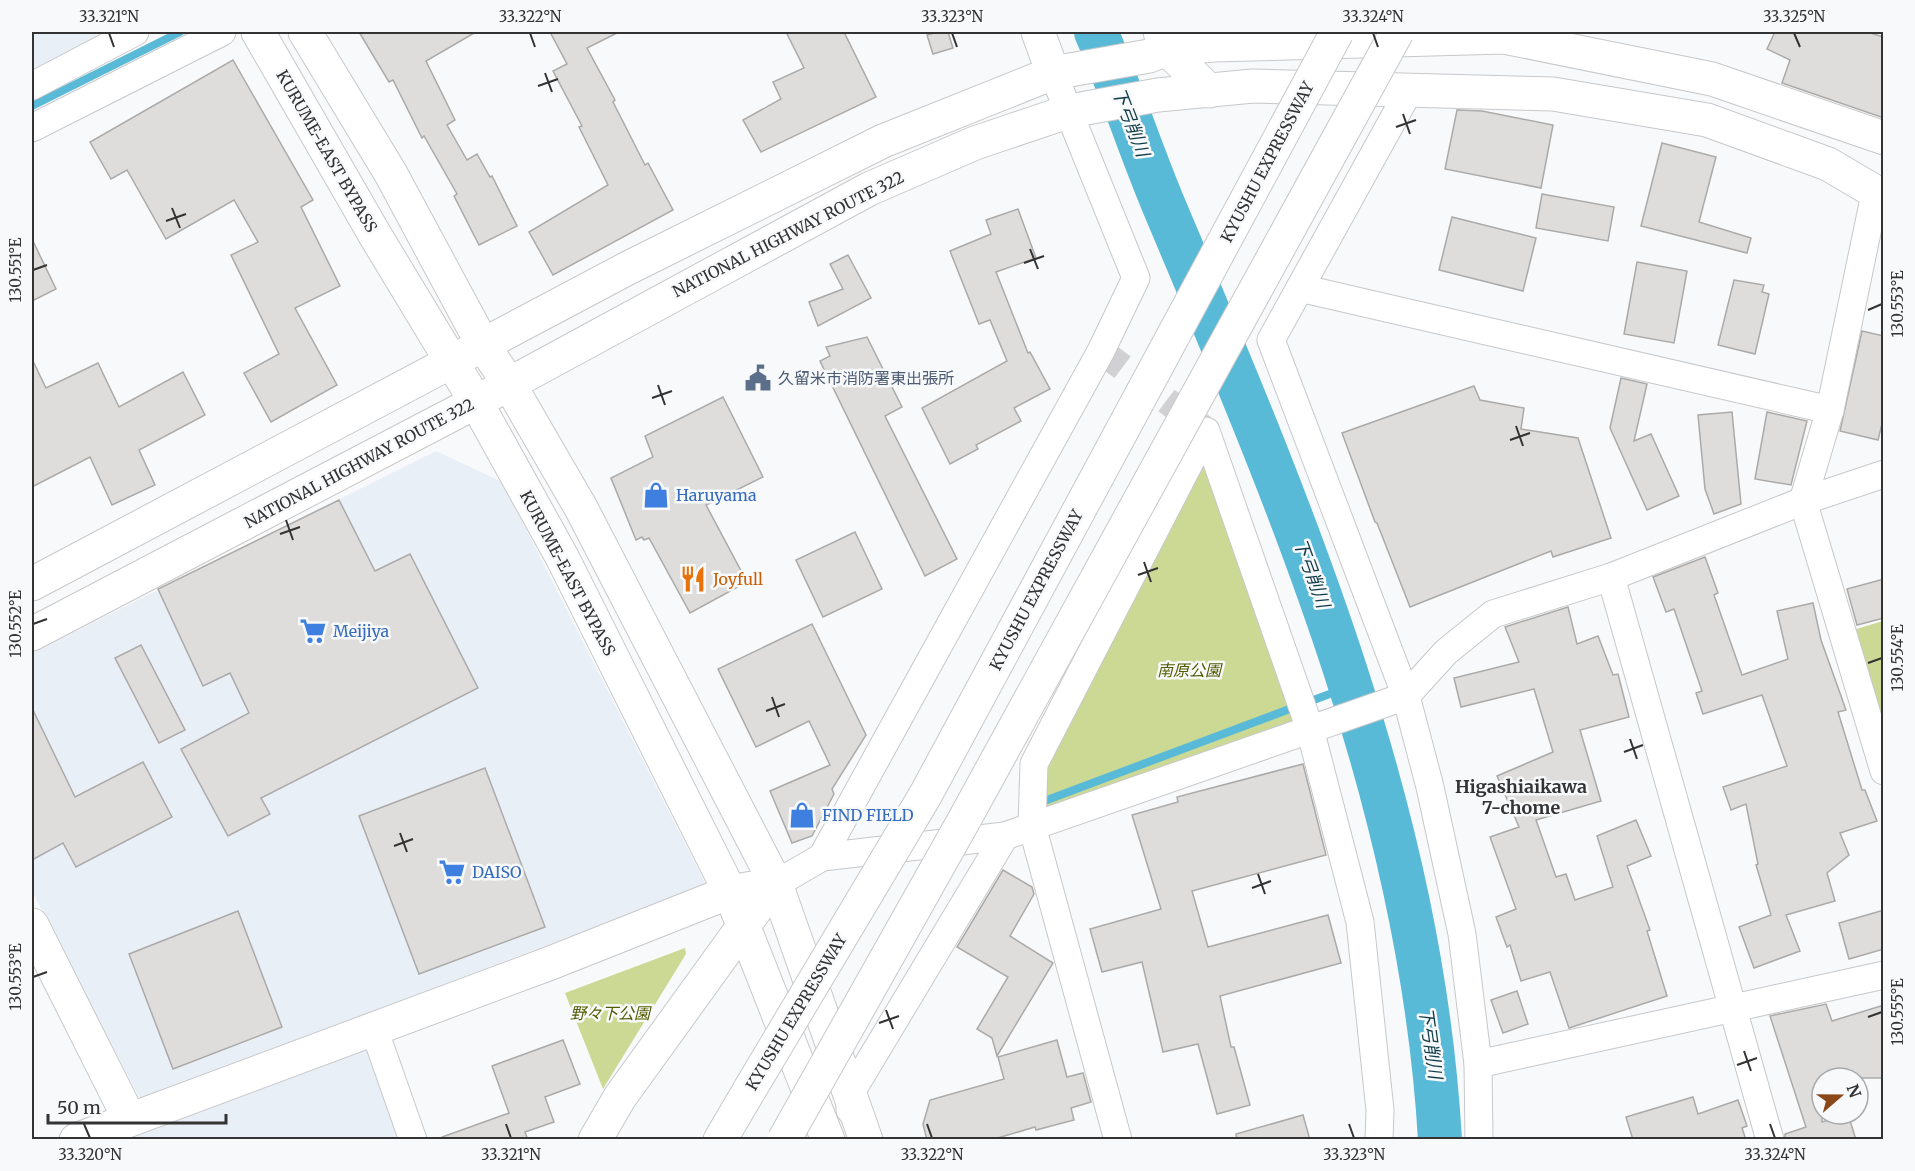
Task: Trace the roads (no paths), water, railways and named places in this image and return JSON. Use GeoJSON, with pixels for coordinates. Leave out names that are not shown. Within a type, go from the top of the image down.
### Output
{"type":"FeatureCollection","features":[{"type":"Feature","properties":{"kind":"main road","name":"KURUME-EAST BYPASS"},"geometry":{"type":"LineString","coordinates":[[258,32],[476,402],[562,557],[730,892],[828,1140]]}},
{"type":"Feature","properties":{"kind":"main road"},"geometry":{"type":"LineString","coordinates":[[305,32],[391,174],[483,345],[508,382],[581,508],[776,884],[866,1140]]}},
{"type":"Feature","properties":{"kind":"main road"},"geometry":{"type":"LineString","coordinates":[[1038,32],[1066,70]]}},
{"type":"Feature","properties":{"kind":"main road","name":"KYUSHU EXPRESSWAY"},"geometry":{"type":"LineString","coordinates":[[720,1140],[926,794],[1337,32]]}},
{"type":"Feature","properties":{"kind":"main road"},"geometry":{"type":"LineString","coordinates":[[784,1140],[963,822],[1397,32]]}},
{"type":"Feature","properties":{"kind":"main road"},"geometry":{"type":"LineString","coordinates":[[32,584],[587,289],[883,141],[1066,70],[1158,46],[1218,38],[1505,34],[1712,80],[1884,138]]}},
{"type":"Feature","properties":{"kind":"main road"},"geometry":{"type":"LineString","coordinates":[[1209,92],[1218,38]]}},
{"type":"Feature","properties":{"kind":"main road"},"geometry":{"type":"LineString","coordinates":[[1158,46],[1209,92]]}},
{"type":"Feature","properties":{"kind":"main road","name":"NATIONAL HIGHWAY ROUTE 322"},"geometry":{"type":"LineString","coordinates":[[32,634],[476,402],[508,382],[869,189],[975,143],[1081,109],[1158,95],[1209,92],[1253,86],[1553,94],[1707,120],[1828,164],[1880,195]]}},
{"type":"Feature","properties":{"kind":"main road"},"geometry":{"type":"LineString","coordinates":[[76,1140],[129,1118],[374,1029],[730,892],[776,884]]}},
{"type":"Feature","properties":{"kind":"main road"},"geometry":{"type":"LineString","coordinates":[[595,1140],[620,1097],[743,925],[776,884]]}},
{"type":"Feature","properties":{"kind":"main road"},"geometry":{"type":"LineString","coordinates":[[32,925],[129,1118]]}},
{"type":"Feature","properties":{"kind":"street"},"geometry":{"type":"LineString","coordinates":[[32,86],[135,32]]}},
{"type":"Feature","properties":{"kind":"street"},"geometry":{"type":"LineString","coordinates":[[32,128],[222,32]]}},
{"type":"Feature","properties":{"kind":"street"},"geometry":{"type":"LineString","coordinates":[[822,857],[1101,351],[1136,278],[1066,70]]}},
{"type":"Feature","properties":{"kind":"street"},"geometry":{"type":"LineString","coordinates":[[1410,89],[1270,339],[1406,696],[1430,787],[1462,934],[1478,1064],[1479,1140]]}},
{"type":"Feature","properties":{"kind":"street"},"geometry":{"type":"LineString","coordinates":[[1880,195],[1830,410],[1803,501],[1884,771]]}},
{"type":"Feature","properties":{"kind":"street"},"geometry":{"type":"LineString","coordinates":[[1300,288],[1830,410]]}},
{"type":"Feature","properties":{"kind":"street"},"geometry":{"type":"LineString","coordinates":[[1118,1140],[1032,826],[1034,764],[1206,431],[1310,729],[1360,922],[1380,1110],[1379,1140]]}},
{"type":"Feature","properties":{"kind":"street"},"geometry":{"type":"LineString","coordinates":[[776,884],[822,857],[1005,836],[1406,696],[1446,652],[1493,614],[1611,577],[1803,501],[1884,474]]}},
{"type":"Feature","properties":{"kind":"street"},"geometry":{"type":"LineString","coordinates":[[1611,577],[1770,1140]]}},
{"type":"Feature","properties":{"kind":"street"},"geometry":{"type":"LineString","coordinates":[[850,1140],[850,1094],[1005,836]]}},
{"type":"Feature","properties":{"kind":"street"},"geometry":{"type":"LineString","coordinates":[[1478,1064],[1884,975]]}},
{"type":"Feature","properties":{"kind":"street"},"geometry":{"type":"LineString","coordinates":[[374,1029],[413,1140]]}},
{"type":"Feature","properties":{"kind":"waterway"},"geometry":{"type":"LineString","coordinates":[[32,106],[180,32]]}},
{"type":"Feature","properties":{"kind":"waterway","name":"下弓削川"},"geometry":{"type":"LineString","coordinates":[[1096,32],[1155,184],[1258,432],[1302,547],[1342,662],[1378,778],[1407,897],[1428,1017],[1440,1140]]}},
{"type":"Feature","properties":{"kind":"waterway"},"geometry":{"type":"LineString","coordinates":[[1039,803],[1351,686]]}},
{"type":"Feature","properties":{"kind":"tunnel"},"geometry":{"type":"LineString","coordinates":[[1101,351],[1203,428]]}},
{"type":"Feature","properties":{"kind":"place","name":"久留米市消防署東出張所"},"geometry":{"type":"Point","coordinates":[758,378]}},
{"type":"Feature","properties":{"kind":"place","name":"Haruyama"},"geometry":{"type":"Point","coordinates":[656,495]}},
{"type":"Feature","properties":{"kind":"place","name":"Joyfull"},"geometry":{"type":"Point","coordinates":[693,579]}},
{"type":"Feature","properties":{"kind":"place","name":"Meijiya"},"geometry":{"type":"Point","coordinates":[313,631]}},
{"type":"Feature","properties":{"kind":"place","name":"FIND FIELD"},"geometry":{"type":"Point","coordinates":[802,815]}},
{"type":"Feature","properties":{"kind":"place","name":"DAISO"},"geometry":{"type":"Point","coordinates":[452,872]}},
{"type":"Feature","properties":{"kind":"district","name":"Higashiaikawa 7-chome"},"geometry":{"type":"Point","coordinates":[1521,796]}},
{"type":"Feature","properties":{"kind":"park label","name":"南原公園"},"geometry":{"type":"Point","coordinates":[1189,670]}},
{"type":"Feature","properties":{"kind":"park label","name":"野々下公園"},"geometry":{"type":"Point","coordinates":[610,1013]}}]}
